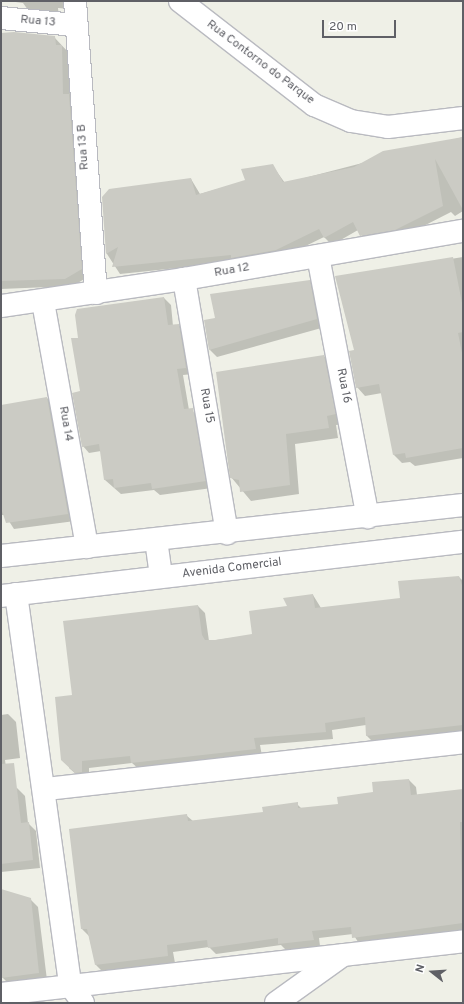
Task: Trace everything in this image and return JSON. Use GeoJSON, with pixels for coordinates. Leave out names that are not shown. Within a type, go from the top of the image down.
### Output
{"type":"FeatureCollection","features":[{"type":"Feature","properties":{"kind":"street","name":"Rua 13 B"},"geometry":{"type":"LineString","coordinates":[[75,1],[75,25],[96,293]]}},
{"type":"Feature","properties":{"kind":"street","name":"Rua Contorno do Parque"},"geometry":{"type":"LineString","coordinates":[[180,1],[314,105],[351,121],[388,127],[463,118]]}},
{"type":"Feature","properties":{"kind":"street","name":"Rua 13"},"geometry":{"type":"LineString","coordinates":[[1,18],[75,25]]}},
{"type":"Feature","properties":{"kind":"street","name":"Rua 12"},"geometry":{"type":"LineString","coordinates":[[1,306],[43,302],[318,256],[462,236]]}},
{"type":"Feature","properties":{"kind":"street","name":"Rua 16"},"geometry":{"type":"LineString","coordinates":[[318,256],[368,517]]}},
{"type":"Feature","properties":{"kind":"street","name":"Rua 15"},"geometry":{"type":"LineString","coordinates":[[184,279],[227,533]]}},
{"type":"Feature","properties":{"kind":"street","name":"Rua 14"},"geometry":{"type":"LineString","coordinates":[[43,302],[87,547]]}},
{"type":"Feature","properties":{"kind":"street"},"geometry":{"type":"LineString","coordinates":[[1,556],[227,533],[463,505]]}},
{"type":"Feature","properties":{"kind":"street"},"geometry":{"type":"LineString","coordinates":[[156,540],[161,577]]}},
{"type":"Feature","properties":{"kind":"street","name":"Avenida Comercial"},"geometry":{"type":"LineString","coordinates":[[9,595],[463,542]]}},
{"type":"Feature","properties":{"kind":"street"},"geometry":{"type":"LineString","coordinates":[[9,595],[46,789],[70,985],[83,1003]]}},
{"type":"Feature","properties":{"kind":"street"},"geometry":{"type":"LineString","coordinates":[[46,789],[463,742]]}},
{"type":"Feature","properties":{"kind":"street"},"geometry":{"type":"LineString","coordinates":[[1,994],[463,941]]}},
{"type":"Feature","properties":{"kind":"street"},"geometry":{"type":"LineString","coordinates":[[276,1003],[344,954]]}},
{"type":"Feature","properties":{"kind":"building"},"geometry":{"type":"Polygon","coordinates":[[[14,32],[55,36],[56,45],[62,45],[63,94],[69,94],[82,269],[65,279],[1,281],[1,33],[14,32]]]}},
{"type":"Feature","properties":{"kind":"building"},"geometry":{"type":"Polygon","coordinates":[[[463,137],[463,210],[435,159],[443,206],[395,230],[360,236],[353,222],[324,238],[319,229],[276,250],[231,258],[231,255],[112,267],[118,247],[106,254],[102,197],[109,189],[191,178],[196,195],[245,180],[241,169],[273,164],[283,182],[354,167],[383,151],[463,137]]]}},
{"type":"Feature","properties":{"kind":"building"},"geometry":{"type":"Polygon","coordinates":[[[453,257],[463,308],[463,332],[458,333],[463,358],[463,448],[406,458],[405,453],[393,455],[379,384],[356,388],[349,351],[354,350],[335,276],[453,257]]]}},
{"type":"Feature","properties":{"kind":"building"},"geometry":{"type":"Polygon","coordinates":[[[310,280],[317,319],[209,350],[204,320],[215,318],[210,294],[310,280]]]}},
{"type":"Feature","properties":{"kind":"building"},"geometry":{"type":"Polygon","coordinates":[[[164,297],[168,325],[179,324],[186,368],[177,369],[184,409],[193,408],[206,481],[152,489],[151,483],[114,488],[113,479],[104,480],[99,444],[82,447],[72,393],[80,391],[71,338],[78,338],[75,315],[77,309],[164,297]]]}},
{"type":"Feature","properties":{"kind":"building"},"geometry":{"type":"Polygon","coordinates":[[[324,355],[336,414],[327,416],[329,428],[286,434],[290,485],[240,492],[239,480],[230,478],[216,372],[324,355]]]}},
{"type":"Feature","properties":{"kind":"building"},"geometry":{"type":"Polygon","coordinates":[[[47,397],[68,514],[6,523],[1,508],[1,405],[47,397]]]}},
{"type":"Feature","properties":{"kind":"building"},"geometry":{"type":"Polygon","coordinates":[[[459,576],[463,588],[463,725],[366,736],[365,717],[325,723],[326,732],[254,738],[256,749],[131,763],[130,756],[82,761],[82,772],[75,773],[61,760],[55,697],[72,695],[63,621],[198,605],[202,635],[205,640],[215,640],[252,634],[249,611],[287,606],[283,598],[313,594],[315,608],[400,598],[398,581],[459,576]]]}},
{"type":"Feature","properties":{"kind":"building"},"geometry":{"type":"Polygon","coordinates":[[[14,763],[21,823],[29,822],[33,860],[1,864],[1,764],[14,763]]]}},
{"type":"Feature","properties":{"kind":"building"},"geometry":{"type":"Polygon","coordinates":[[[409,779],[411,795],[463,789],[463,822],[460,822],[463,923],[352,938],[351,927],[312,931],[314,940],[278,944],[278,938],[208,948],[207,940],[167,945],[168,956],[95,965],[87,929],[81,929],[69,829],[187,814],[188,821],[263,812],[262,807],[298,802],[298,808],[338,804],[337,797],[373,792],[372,782],[409,779]]]}},
{"type":"Feature","properties":{"kind":"building"},"geometry":{"type":"Polygon","coordinates":[[[1,889],[31,898],[39,973],[1,978],[1,889]]]}}]}
